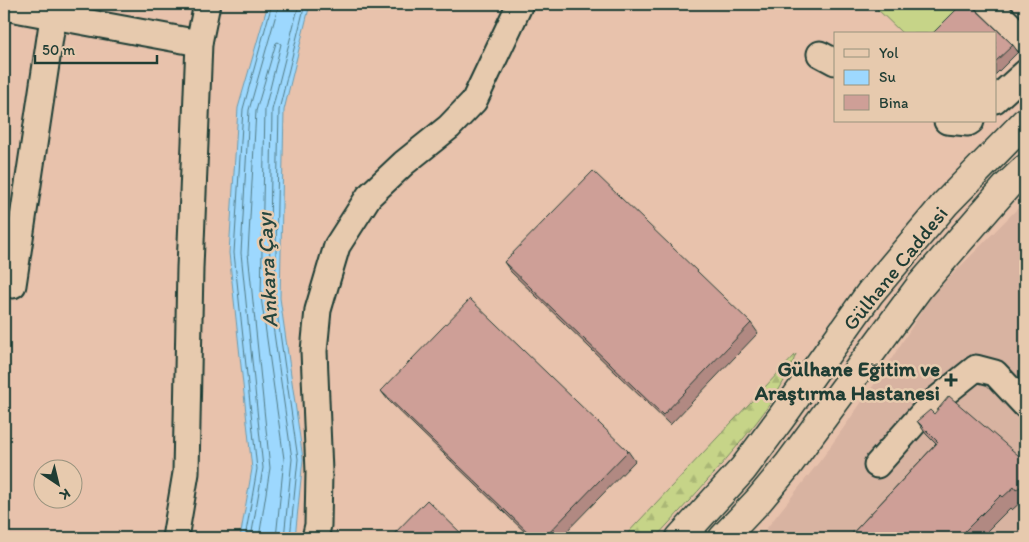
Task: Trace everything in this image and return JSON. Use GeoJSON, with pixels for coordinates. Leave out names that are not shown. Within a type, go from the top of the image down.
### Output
{"type":"FeatureCollection","features":[{"type":"Feature","properties":{"kind":"main road","name":"Gülhane Caddesi"},"geometry":{"type":"LineString","coordinates":[[680,538],[743,469],[782,418],[870,293],[945,204],[1025,122]]}},
{"type":"Feature","properties":{"kind":"main road","name":"Gülhane Caddesi"},"geometry":{"type":"LineString","coordinates":[[723,538],[759,500],[788,465],[920,286],[1020,180]]}},
{"type":"Feature","properties":{"kind":"street"},"geometry":{"type":"LineString","coordinates":[[175,538],[186,473],[190,268],[199,42],[207,4]]}},
{"type":"Feature","properties":{"kind":"street"},"geometry":{"type":"LineString","coordinates":[[315,538],[318,526],[319,472],[314,351],[318,310],[337,246],[370,196],[404,162],[449,127],[474,101],[520,4]]}},
{"type":"Feature","properties":{"kind":"street"},"geometry":{"type":"LineString","coordinates":[[988,4],[1025,40]]}},
{"type":"Feature","properties":{"kind":"street"},"geometry":{"type":"LineString","coordinates":[[4,7],[54,10],[199,42]]}},
{"type":"Feature","properties":{"kind":"street"},"geometry":{"type":"LineString","coordinates":[[13,285],[54,10]]}},
{"type":"Feature","properties":{"kind":"street"},"geometry":{"type":"LineString","coordinates":[[996,99],[1025,74]]}},
{"type":"Feature","properties":{"kind":"street"},"geometry":{"type":"LineString","coordinates":[[877,466],[931,404],[976,368],[995,373],[1025,405]]}},
{"type":"Feature","properties":{"kind":"shaded area","name":"Gülhane Eğitim ve Araştırma Hastanesi"},"geometry":{"type":"Polygon","coordinates":[[[1025,201],[1025,538],[759,538],[823,457],[885,369],[932,295],[1025,201]]]}},
{"type":"Feature","properties":{"kind":"green space"},"geometry":{"type":"Polygon","coordinates":[[[872,4],[964,4],[937,32],[901,32],[872,4]]]}},
{"type":"Feature","properties":{"kind":"green space"},"geometry":{"type":"Polygon","coordinates":[[[796,354],[779,390],[756,423],[719,468],[655,538],[623,538],[796,354]]]}},
{"type":"Feature","properties":{"kind":"water","name":"Ankara Çayı"},"geometry":{"type":"Polygon","coordinates":[[[268,4],[310,4],[284,110],[280,298],[303,459],[295,538],[240,538],[252,469],[229,253],[238,108],[268,4]]]}},
{"type":"Feature","properties":{"kind":"building"},"geometry":{"type":"Polygon","coordinates":[[[962,4],[971,4],[1013,45],[996,61],[996,32],[934,32],[962,4]]]}},
{"type":"Feature","properties":{"kind":"building"},"geometry":{"type":"Polygon","coordinates":[[[593,171],[751,323],[663,415],[504,262],[593,171]]]}},
{"type":"Feature","properties":{"kind":"building"},"geometry":{"type":"Polygon","coordinates":[[[470,299],[628,451],[544,538],[534,538],[381,391],[470,299]]]}},
{"type":"Feature","properties":{"kind":"building"},"geometry":{"type":"Polygon","coordinates":[[[949,396],[1025,461],[1025,483],[1016,490],[1014,487],[1003,497],[1001,495],[958,538],[848,538],[938,442],[917,421],[930,410],[934,414],[949,396]]]}},
{"type":"Feature","properties":{"kind":"building"},"geometry":{"type":"Polygon","coordinates":[[[427,500],[466,538],[390,538],[427,500]]]}},
{"type":"Feature","properties":{"kind":"place","name":"Gülhane Eğitim ve Araştırma Hastanesi"},"geometry":{"type":"Point","coordinates":[951,380]}}]}
